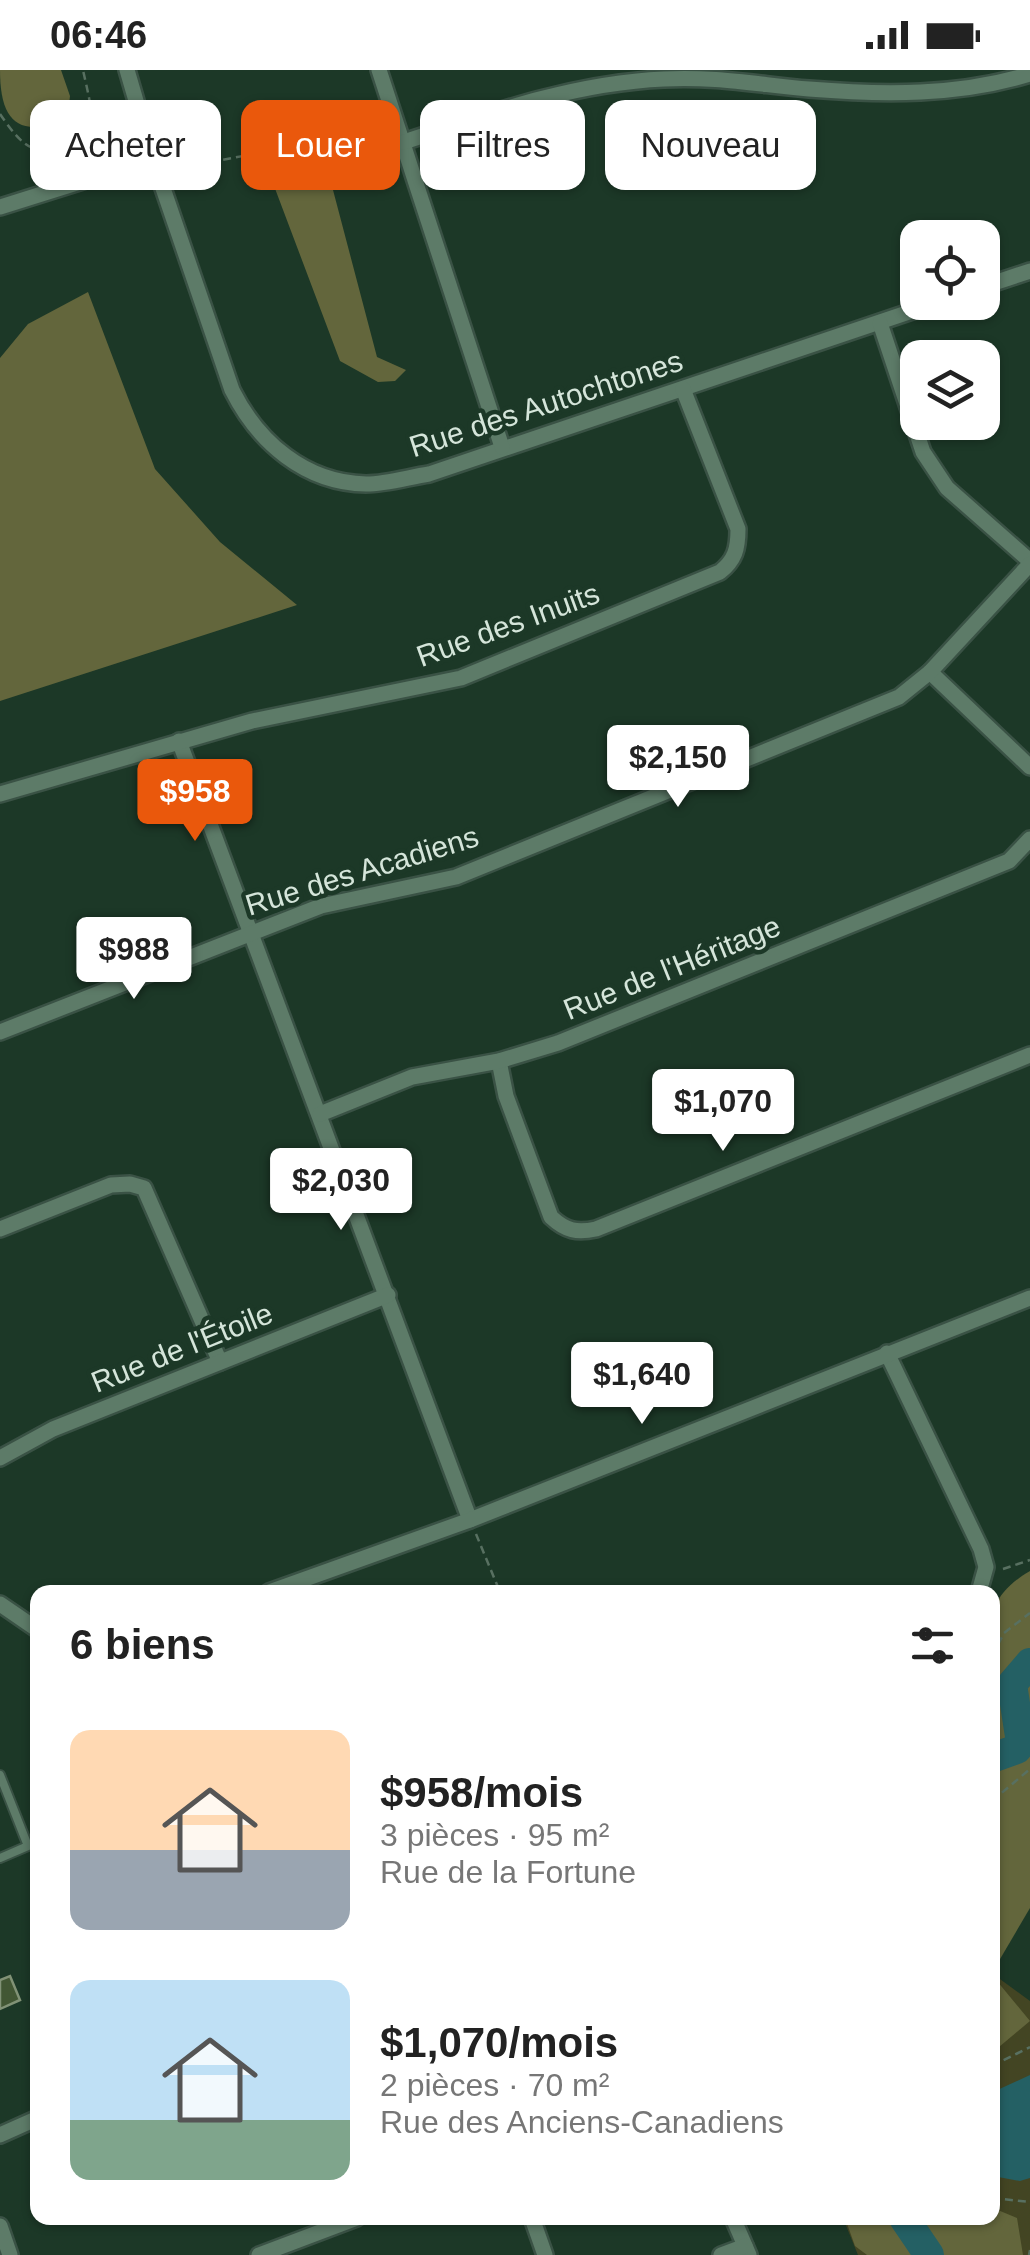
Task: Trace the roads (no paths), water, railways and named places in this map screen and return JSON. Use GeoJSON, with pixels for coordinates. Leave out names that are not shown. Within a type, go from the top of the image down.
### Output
{"type":"FeatureCollection","features":[{"type":"Feature","properties":{"kind":"street","name":"Rue des Autochtones"},"geometry":{"type":"LineString","coordinates":[[128,70],[137,100]]}},
{"type":"Feature","properties":{"kind":"street"},"geometry":{"type":"LineString","coordinates":[[379,70],[502,447]]}},
{"type":"Feature","properties":{"kind":"street"},"geometry":{"type":"LineString","coordinates":[[404,142],[543,96],[665,74],[910,94],[1030,74]]}},
{"type":"Feature","properties":{"kind":"street"},"geometry":{"type":"LineString","coordinates":[[0,207],[53,190]]}},
{"type":"Feature","properties":{"kind":"street","name":"Rue des Autochtones"},"geometry":{"type":"LineString","coordinates":[[164,190],[232,390],[247,419],[272,446],[298,465],[328,478],[368,484],[428,474],[900,316]]}},
{"type":"Feature","properties":{"kind":"street"},"geometry":{"type":"LineString","coordinates":[[1000,281],[1030,271]]}},
{"type":"Feature","properties":{"kind":"street"},"geometry":{"type":"LineString","coordinates":[[880,323],[923,452],[948,488],[1030,563]]}},
{"type":"Feature","properties":{"kind":"street","name":"Rue des Inuits"},"geometry":{"type":"LineString","coordinates":[[0,794],[179,740],[460,678],[720,572],[732,562],[738,546],[738,529],[683,389]]}},
{"type":"Feature","properties":{"kind":"street","name":"Rue des Acadiens"},"geometry":{"type":"LineString","coordinates":[[0,1032],[321,906],[456,877],[899,697],[930,672],[1030,563]]}},
{"type":"Feature","properties":{"kind":"street"},"geometry":{"type":"LineString","coordinates":[[930,672],[1030,767]]}},
{"type":"Feature","properties":{"kind":"street"},"geometry":{"type":"LineString","coordinates":[[179,740],[470,1520]]}},
{"type":"Feature","properties":{"kind":"street","name":"Rue de l'Héritage"},"geometry":{"type":"LineString","coordinates":[[320,1114],[412,1077],[498,1061],[558,1043],[1009,861],[1030,840]]}},
{"type":"Feature","properties":{"kind":"street"},"geometry":{"type":"LineString","coordinates":[[498,1061],[506,1096],[551,1218],[564,1229],[580,1232],[596,1229],[1030,1055]]}},
{"type":"Feature","properties":{"kind":"street"},"geometry":{"type":"LineString","coordinates":[[0,1229],[111,1185],[144,1188],[220,1362]]}},
{"type":"Feature","properties":{"kind":"street","name":"Rue de l'Étoile"},"geometry":{"type":"LineString","coordinates":[[0,1458],[53,1429],[388,1295]]}},
{"type":"Feature","properties":{"kind":"street"},"geometry":{"type":"LineString","coordinates":[[288,1585],[470,1520],[1030,1298]]}},
{"type":"Feature","properties":{"kind":"street"},"geometry":{"type":"LineString","coordinates":[[886,1353],[980,1549],[984,1574],[980,1585]]}},
{"type":"Feature","properties":{"kind":"street"},"geometry":{"type":"LineString","coordinates":[[0,1604],[30,1625]]}},
{"type":"Feature","properties":{"kind":"street"},"geometry":{"type":"LineString","coordinates":[[0,2135],[30,2122]]}},
{"type":"Feature","properties":{"kind":"street"},"geometry":{"type":"LineString","coordinates":[[259,2255],[338,2225]]}},
{"type":"Feature","properties":{"kind":"street"},"geometry":{"type":"LineString","coordinates":[[534,2225],[545,2255]]}},
{"type":"Feature","properties":{"kind":"street"},"geometry":{"type":"LineString","coordinates":[[721,2255],[747,2250],[736,2225]]}},
{"type":"Feature","properties":{"kind":"street"},"geometry":{"type":"LineString","coordinates":[[0,2226],[10,2255]]}},
{"type":"Feature","properties":{"kind":"lane"},"geometry":{"type":"LineString","coordinates":[[0,1775],[28,1846],[0,1858]]}},
{"type":"Feature","properties":{"kind":"water"},"geometry":{"type":"Polygon","coordinates":[[[1030,2075],[1030,2178],[1020,2181],[1000,2177],[1000,2089],[1030,2075]]]}},
{"type":"Feature","properties":{"kind":"waterway"},"geometry":{"type":"LineString","coordinates":[[1000,1755],[1017,1749],[1021,1743],[1012,1684],[1030,1663]]}},
{"type":"Feature","properties":{"kind":"waterway"},"geometry":{"type":"LineString","coordinates":[[909,2225],[929,2255]]}}]}
